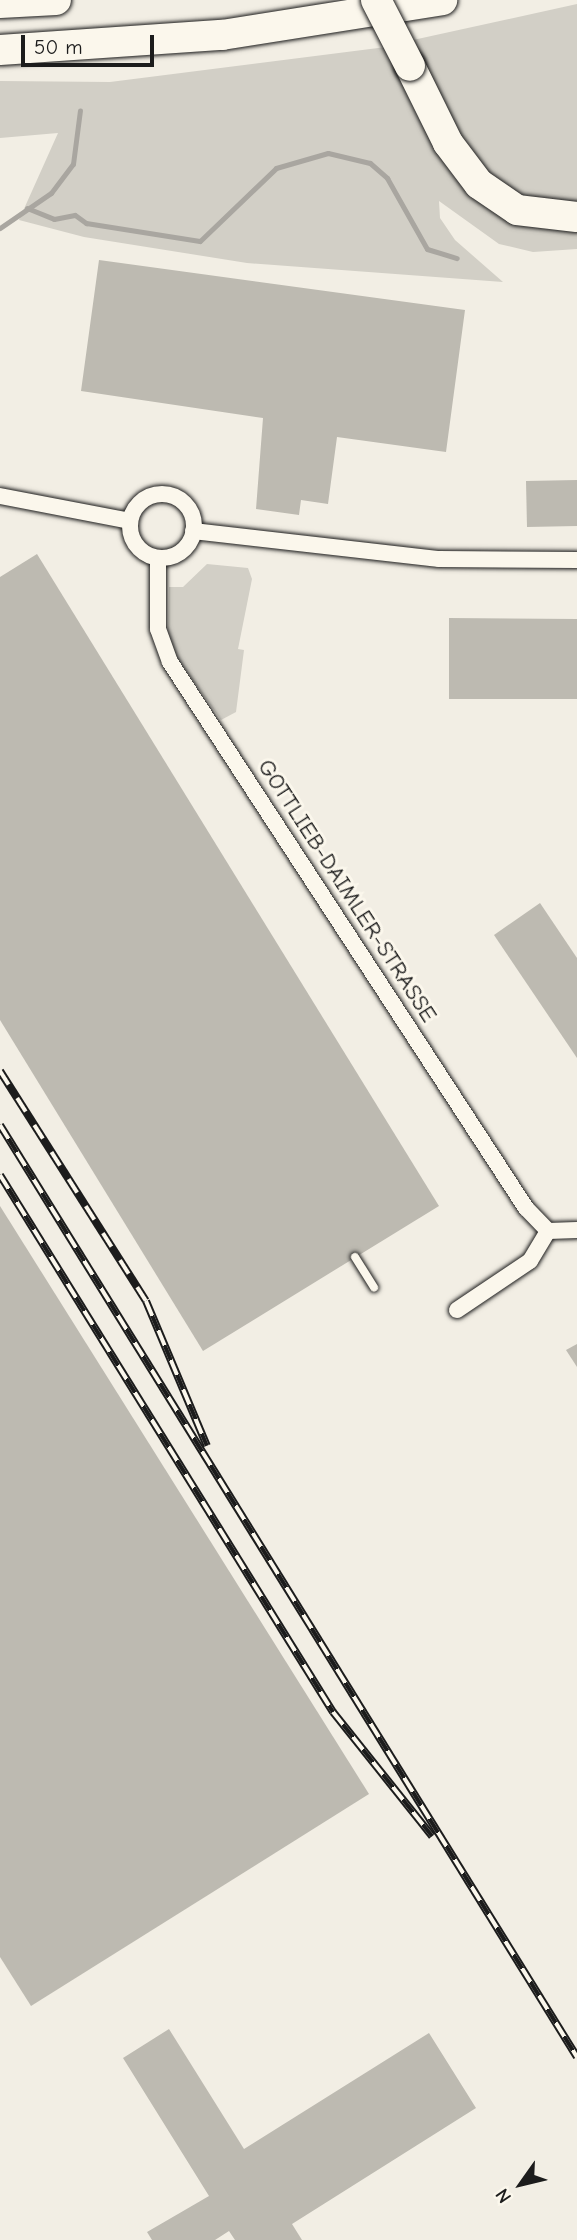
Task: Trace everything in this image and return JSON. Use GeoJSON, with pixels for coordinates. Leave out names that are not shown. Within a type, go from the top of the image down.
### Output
{"type":"FeatureCollection","features":[{"type":"Feature","properties":{"kind":"highway"},"geometry":{"type":"LineString","coordinates":[[0,3],[56,0]]}},
{"type":"Feature","properties":{"kind":"highway"},"geometry":{"type":"LineString","coordinates":[[376,0],[448,143],[479,184],[517,210],[577,216]]}},
{"type":"Feature","properties":{"kind":"highway"},"geometry":{"type":"LineString","coordinates":[[0,50],[222,35],[442,0]]}},
{"type":"Feature","properties":{"kind":"street"},"geometry":{"type":"LineString","coordinates":[[166,494],[184,503],[193,531],[181,551],[158,558],[136,545],[130,521],[146,497],[166,494]]}},
{"type":"Feature","properties":{"kind":"street"},"geometry":{"type":"LineString","coordinates":[[0,496],[130,521]]}},
{"type":"Feature","properties":{"kind":"street"},"geometry":{"type":"LineString","coordinates":[[193,531],[439,559],[577,561]]}},
{"type":"Feature","properties":{"kind":"street","name":"GOTTLIEB-DAIMLER-STRASSE"},"geometry":{"type":"LineString","coordinates":[[158,558],[158,629],[170,662],[526,1208],[548,1231]]}},
{"type":"Feature","properties":{"kind":"street"},"geometry":{"type":"LineString","coordinates":[[457,1310],[530,1261],[548,1231],[577,1230]]}},
{"type":"Feature","properties":{"kind":"lane"},"geometry":{"type":"LineString","coordinates":[[355,1258],[374,1288]]}},
{"type":"Feature","properties":{"kind":"shaded area"},"geometry":{"type":"Polygon","coordinates":[[[577,4],[577,203],[527,199],[485,171],[464,142],[413,40],[577,4]]]}},
{"type":"Feature","properties":{"kind":"shaded area"},"geometry":{"type":"Polygon","coordinates":[[[386,47],[526,225],[577,228],[577,249],[533,252],[499,244],[439,201],[440,218],[455,240],[503,282],[247,263],[84,237],[19,220],[58,133],[0,138],[0,81],[110,82],[386,47]]]}},
{"type":"Feature","properties":{"kind":"shaded area"},"geometry":{"type":"Polygon","coordinates":[[[207,564],[248,568],[252,579],[238,649],[244,650],[236,712],[221,720],[176,656],[168,632],[169,587],[183,587],[207,564]]]}},
{"type":"Feature","properties":{"kind":"building"},"geometry":{"type":"Polygon","coordinates":[[[99,260],[465,310],[446,452],[337,437],[328,504],[301,500],[299,515],[256,509],[263,418],[81,391],[99,260]]]}},
{"type":"Feature","properties":{"kind":"building"},"geometry":{"type":"Polygon","coordinates":[[[577,480],[577,526],[527,527],[526,481],[577,480]]]}},
{"type":"Feature","properties":{"kind":"building"},"geometry":{"type":"Polygon","coordinates":[[[37,554],[439,1206],[203,1351],[0,1020],[0,577],[37,554]]]}},
{"type":"Feature","properties":{"kind":"building"},"geometry":{"type":"Polygon","coordinates":[[[449,618],[577,619],[577,699],[449,699],[449,618]]]}},
{"type":"Feature","properties":{"kind":"building"},"geometry":{"type":"Polygon","coordinates":[[[540,903],[577,958],[577,1058],[494,935],[540,903]]]}},
{"type":"Feature","properties":{"kind":"building"},"geometry":{"type":"Polygon","coordinates":[[[0,1206],[369,1794],[31,2006],[0,1957],[0,1206]]]}},
{"type":"Feature","properties":{"kind":"building"},"geometry":{"type":"Polygon","coordinates":[[[577,1344],[577,1367],[566,1350],[577,1344]]]}},
{"type":"Feature","properties":{"kind":"building"},"geometry":{"type":"Polygon","coordinates":[[[169,2029],[244,2149],[429,2033],[476,2108],[292,2224],[302,2240],[235,2240],[229,2231],[215,2240],[152,2240],[147,2232],[209,2196],[123,2058],[169,2029]]]}},
{"type":"Feature","properties":{"kind":"waterway"},"geometry":{"type":"LineString","coordinates":[[0,228],[51,193],[73,164],[80,110]]}},
{"type":"Feature","properties":{"kind":"waterway"},"geometry":{"type":"LineString","coordinates":[[27,208],[54,219],[75,215],[86,223],[200,241],[276,168],[328,153],[370,163],[387,178],[427,249],[457,258]]}},
{"type":"Feature","properties":{"kind":"railway"},"geometry":{"type":"LineString","coordinates":[[0,1071],[146,1301],[207,1446]]}},
{"type":"Feature","properties":{"kind":"railway"},"geometry":{"type":"LineString","coordinates":[[0,1125],[577,2057]]}},
{"type":"Feature","properties":{"kind":"railway"},"geometry":{"type":"LineString","coordinates":[[0,1175],[333,1712],[432,1836]]}}]}
